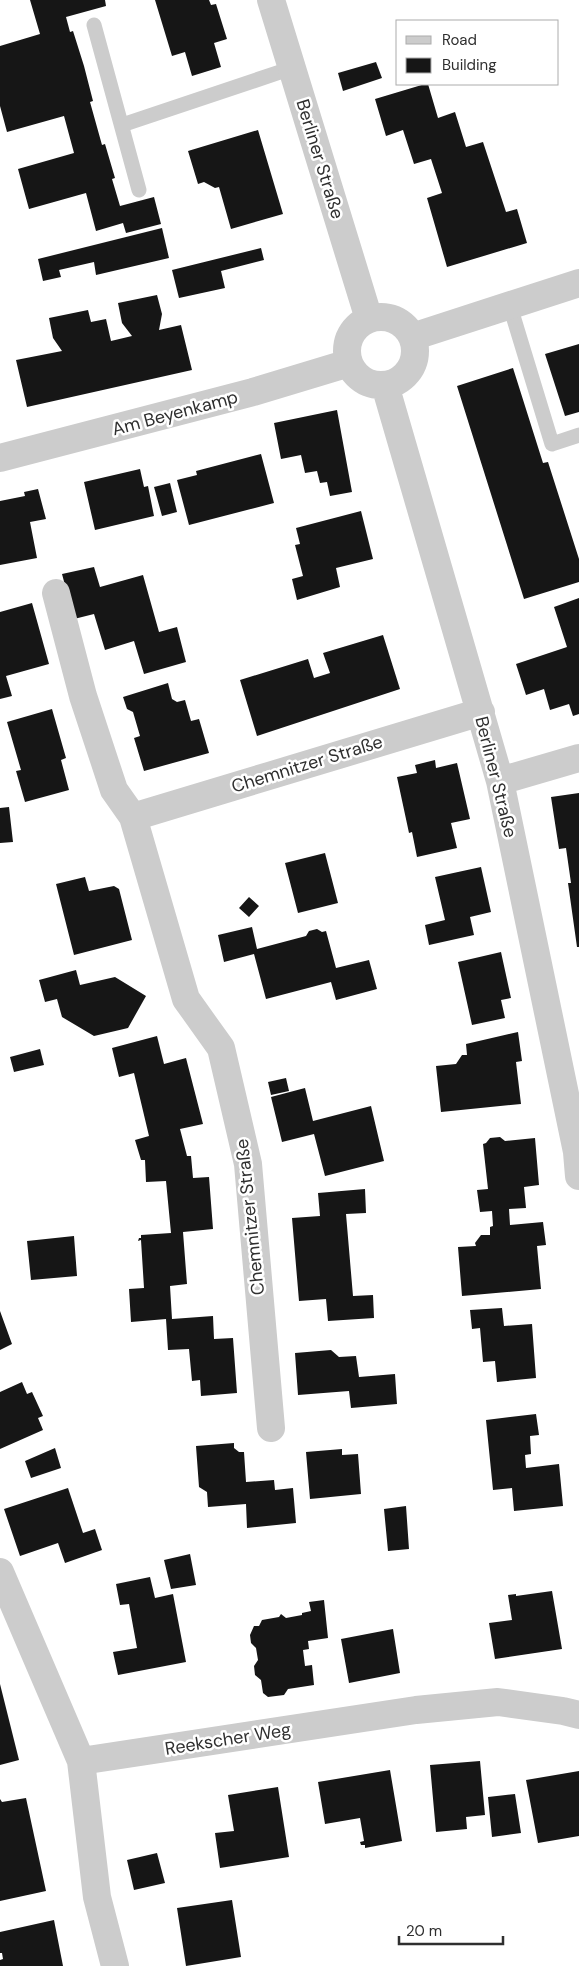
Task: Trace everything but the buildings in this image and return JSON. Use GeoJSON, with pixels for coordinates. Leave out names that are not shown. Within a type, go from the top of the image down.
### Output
{"type":"FeatureCollection","features":[{"type":"Feature","properties":{"kind":"street","name":"Berliner Straße"},"geometry":{"type":"LineString","coordinates":[[271,0],[369,319]]}},
{"type":"Feature","properties":{"kind":"street"},"geometry":{"type":"LineString","coordinates":[[412,337],[579,283]]}},
{"type":"Feature","properties":{"kind":"street"},"geometry":{"type":"LineString","coordinates":[[380,316],[396,320],[407,328],[412,337],[415,353],[411,367],[404,376],[394,382],[385,385],[366,381],[356,374],[349,363],[347,350],[350,337],[356,327],[369,319],[380,316]]}},
{"type":"Feature","properties":{"kind":"street","name":"Am Beyenkamp"},"geometry":{"type":"LineString","coordinates":[[0,458],[244,394],[349,363]]}},
{"type":"Feature","properties":{"kind":"street","name":"Berliner Straße"},"geometry":{"type":"LineString","coordinates":[[385,385],[500,780],[577,1152],[579,1176]]}},
{"type":"Feature","properties":{"kind":"street","name":"Chemnitzer Straße"},"geometry":{"type":"LineString","coordinates":[[56,593],[83,696],[114,790],[134,816],[186,999],[222,1048],[248,1164],[271,1428]]}},
{"type":"Feature","properties":{"kind":"street","name":"Chemnitzer Straße"},"geometry":{"type":"LineString","coordinates":[[134,816],[481,712]]}},
{"type":"Feature","properties":{"kind":"street"},"geometry":{"type":"LineString","coordinates":[[500,780],[579,758]]}},
{"type":"Feature","properties":{"kind":"street"},"geometry":{"type":"LineString","coordinates":[[0,1572],[81,1761],[97,1897],[115,1966]]}},
{"type":"Feature","properties":{"kind":"street","name":"Reekscher Weg"},"geometry":{"type":"LineString","coordinates":[[81,1761],[416,1710],[498,1702],[579,1715]]}},
{"type":"Feature","properties":{"kind":"lane"},"geometry":{"type":"LineString","coordinates":[[94,25],[139,190]]}},
{"type":"Feature","properties":{"kind":"lane"},"geometry":{"type":"LineString","coordinates":[[122,125],[292,68]]}},
{"type":"Feature","properties":{"kind":"lane"},"geometry":{"type":"LineString","coordinates":[[510,306],[552,444],[579,435]]}}]}
